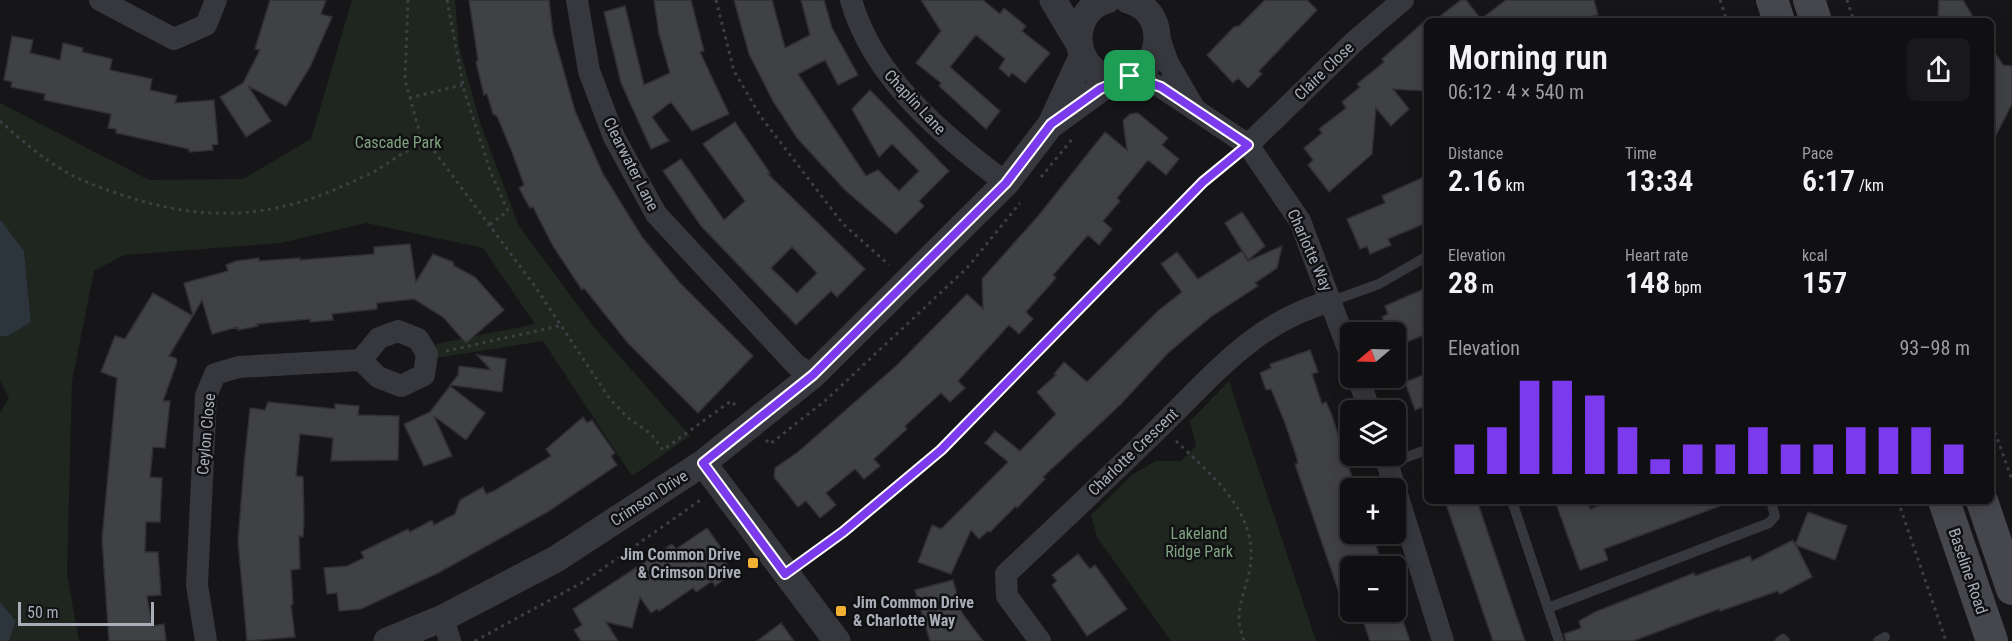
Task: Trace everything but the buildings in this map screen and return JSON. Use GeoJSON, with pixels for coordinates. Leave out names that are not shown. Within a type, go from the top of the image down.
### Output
{"type":"FeatureCollection","features":[{"type":"Feature","properties":{"kind":"main road"},"geometry":{"type":"LineString","coordinates":[[1772,0],[1778,18]]}},
{"type":"Feature","properties":{"kind":"main road"},"geometry":{"type":"LineString","coordinates":[[1809,0],[1815,18]]}},
{"type":"Feature","properties":{"kind":"main road","name":"Baseline Road"},"geometry":{"type":"LineString","coordinates":[[1945,504],[1992,641]]}},
{"type":"Feature","properties":{"kind":"main road"},"geometry":{"type":"LineString","coordinates":[[1983,504],[2012,589]]}},
{"type":"Feature","properties":{"kind":"street"},"geometry":{"type":"LineString","coordinates":[[100,0],[174,39],[206,25],[216,0]]}},
{"type":"Feature","properties":{"kind":"street","name":"Clearwater Lane"},"geometry":{"type":"LineString","coordinates":[[577,0],[589,71],[614,137],[656,214],[796,365],[813,375]]}},
{"type":"Feature","properties":{"kind":"street","name":"Chaplin Lane"},"geometry":{"type":"LineString","coordinates":[[851,0],[856,20],[884,70],[960,149],[1016,189]]}},
{"type":"Feature","properties":{"kind":"street"},"geometry":{"type":"LineString","coordinates":[[1053,0],[1080,50],[1100,74],[1128,77]]}},
{"type":"Feature","properties":{"kind":"street","name":"Crimson Drive"},"geometry":{"type":"LineString","coordinates":[[387,641],[447,630],[703,463],[813,375],[1016,189],[1051,124],[1080,50],[1083,18],[1090,9],[1107,0]]}},
{"type":"Feature","properties":{"kind":"street"},"geometry":{"type":"LineString","coordinates":[[1128,0],[1143,7],[1157,30],[1168,63],[1197,113]]}},
{"type":"Feature","properties":{"kind":"street"},"geometry":{"type":"LineString","coordinates":[[1157,30],[1166,0]]}},
{"type":"Feature","properties":{"kind":"street","name":"Claire Close"},"geometry":{"type":"LineString","coordinates":[[1248,145],[1355,41],[1402,0]]}},
{"type":"Feature","properties":{"kind":"street","name":"Crimson Drive"},"geometry":{"type":"LineString","coordinates":[[1051,124],[1100,89],[1142,70],[1151,60],[1157,48],[1157,30]]}},
{"type":"Feature","properties":{"kind":"street","name":"Charlotte Way"},"geometry":{"type":"LineString","coordinates":[[1128,77],[1161,87],[1248,145],[1300,221],[1340,325]]}},
{"type":"Feature","properties":{"kind":"street","name":"Charlotte Crescent"},"geometry":{"type":"LineString","coordinates":[[1040,641],[1007,596],[1006,574],[1161,426],[1221,365],[1272,324],[1311,306],[1332,301]]}},
{"type":"Feature","properties":{"kind":"street"},"geometry":{"type":"LineString","coordinates":[[399,331],[418,339],[427,354],[424,375],[401,386],[378,377],[361,360],[379,338],[399,331]]}},
{"type":"Feature","properties":{"kind":"street","name":"Ceylon Close"},"geometry":{"type":"LineString","coordinates":[[206,641],[197,585],[206,396],[214,374],[239,367],[361,360]]}},
{"type":"Feature","properties":{"kind":"street"},"geometry":{"type":"LineString","coordinates":[[703,463],[837,641]]}},
{"type":"Feature","properties":{"kind":"street"},"geometry":{"type":"LineString","coordinates":[[1388,466],[1443,641]]}},
{"type":"Feature","properties":{"kind":"lane"},"geometry":{"type":"LineString","coordinates":[[785,574],[843,532],[941,450],[1203,182],[1248,145]]}},
{"type":"Feature","properties":{"kind":"lane"},"geometry":{"type":"LineString","coordinates":[[1332,301],[1379,284],[1424,258]]}},
{"type":"Feature","properties":{"kind":"lane"},"geometry":{"type":"LineString","coordinates":[[1406,455],[1424,450]]}},
{"type":"Feature","properties":{"kind":"lane"},"geometry":{"type":"LineString","coordinates":[[1513,504],[1559,641]]}},
{"type":"Feature","properties":{"kind":"lane"},"geometry":{"type":"LineString","coordinates":[[1548,608],[1769,524],[1775,516],[1772,504]]}},
{"type":"Feature","properties":{"kind":"lane"},"geometry":{"type":"LineString","coordinates":[[1780,641],[1783,639],[1785,641]]}},
{"type":"Feature","properties":{"kind":"path"},"geometry":{"type":"LineString","coordinates":[[408,0],[405,80],[419,130],[419,139],[415,148]]}},
{"type":"Feature","properties":{"kind":"path"},"geometry":{"type":"LineString","coordinates":[[447,0],[463,84],[487,162],[508,211],[506,215],[489,225]]}},
{"type":"Feature","properties":{"kind":"path"},"geometry":{"type":"LineString","coordinates":[[716,0],[734,71],[761,117],[843,224],[889,266]]}},
{"type":"Feature","properties":{"kind":"path"},"geometry":{"type":"LineString","coordinates":[[1720,0],[1726,18]]}},
{"type":"Feature","properties":{"kind":"path"},"geometry":{"type":"LineString","coordinates":[[1847,0],[1853,18]]}},
{"type":"Feature","properties":{"kind":"path"},"geometry":{"type":"LineString","coordinates":[[409,98],[463,84]]}},
{"type":"Feature","properties":{"kind":"path"},"geometry":{"type":"LineString","coordinates":[[0,121],[30,148],[62,170],[97,186],[146,203],[198,214],[243,214],[289,205],[354,181],[415,148],[423,147],[434,151],[534,285],[559,326],[610,399],[627,417],[651,434],[663,450],[731,401],[770,444],[826,400],[967,268],[1016,189]]}},
{"type":"Feature","properties":{"kind":"path"},"geometry":{"type":"LineString","coordinates":[[1041,177],[1078,132]]}},
{"type":"Feature","properties":{"kind":"path"},"geometry":{"type":"LineString","coordinates":[[427,354],[559,326]]}},
{"type":"Feature","properties":{"kind":"path"},"geometry":{"type":"LineString","coordinates":[[1994,429],[2012,480]]}},
{"type":"Feature","properties":{"kind":"path"},"geometry":{"type":"LineString","coordinates":[[1173,438],[1212,474],[1233,501],[1246,528],[1252,557],[1239,618],[1244,641]]}},
{"type":"Feature","properties":{"kind":"path"},"geometry":{"type":"LineString","coordinates":[[475,641],[585,581],[702,500]]}},
{"type":"Feature","properties":{"kind":"path"},"geometry":{"type":"LineString","coordinates":[[1899,504],[1946,641]]}},
{"type":"Feature","properties":{"kind":"green space","name":"Cascade Park"},"geometry":{"type":"Polygon","coordinates":[[[352,0],[455,0],[459,47],[481,125],[519,226],[593,326],[690,436],[632,476],[543,341],[436,358],[436,344],[535,324],[483,248],[366,223],[281,243],[124,255],[94,271],[72,381],[67,574],[79,641],[9,641],[16,621],[0,602],[0,413],[9,398],[0,381],[0,336],[8,336],[31,321],[24,251],[0,219],[0,103],[149,180],[243,179],[311,139],[352,0]]]}},
{"type":"Feature","properties":{"kind":"green space","name":"Lakeland Ridge Park"},"geometry":{"type":"Polygon","coordinates":[[[1229,381],[1316,641],[1171,641],[1097,537],[1091,515],[1133,474],[1156,461],[1181,461],[1196,446],[1190,421],[1229,381]]]}},
{"type":"Feature","properties":{"kind":"shaded area"},"geometry":{"type":"Polygon","coordinates":[[[0,219],[24,251],[31,322],[8,336],[0,336],[0,219]]]}},
{"type":"Feature","properties":{"kind":"shaded area"},"geometry":{"type":"Polygon","coordinates":[[[0,602],[16,621],[9,641],[0,641],[0,602]]]}},
{"type":"Feature","properties":{"kind":"place","name":"Jim Common Drive & Crimson Drive"},"geometry":{"type":"Point","coordinates":[753,563]}},
{"type":"Feature","properties":{"kind":"place","name":"Jim Common Drive & Charlotte Way"},"geometry":{"type":"Point","coordinates":[841,611]}},
{"type":"Feature","properties":{"kind":"route"},"geometry":{"type":"LineString","coordinates":[[1130,76],[1161,87],[1248,145],[1203,182],[941,450],[843,532],[785,574],[703,463],[813,375],[1006,183],[1051,124],[1100,89],[1130,76]]}}]}
